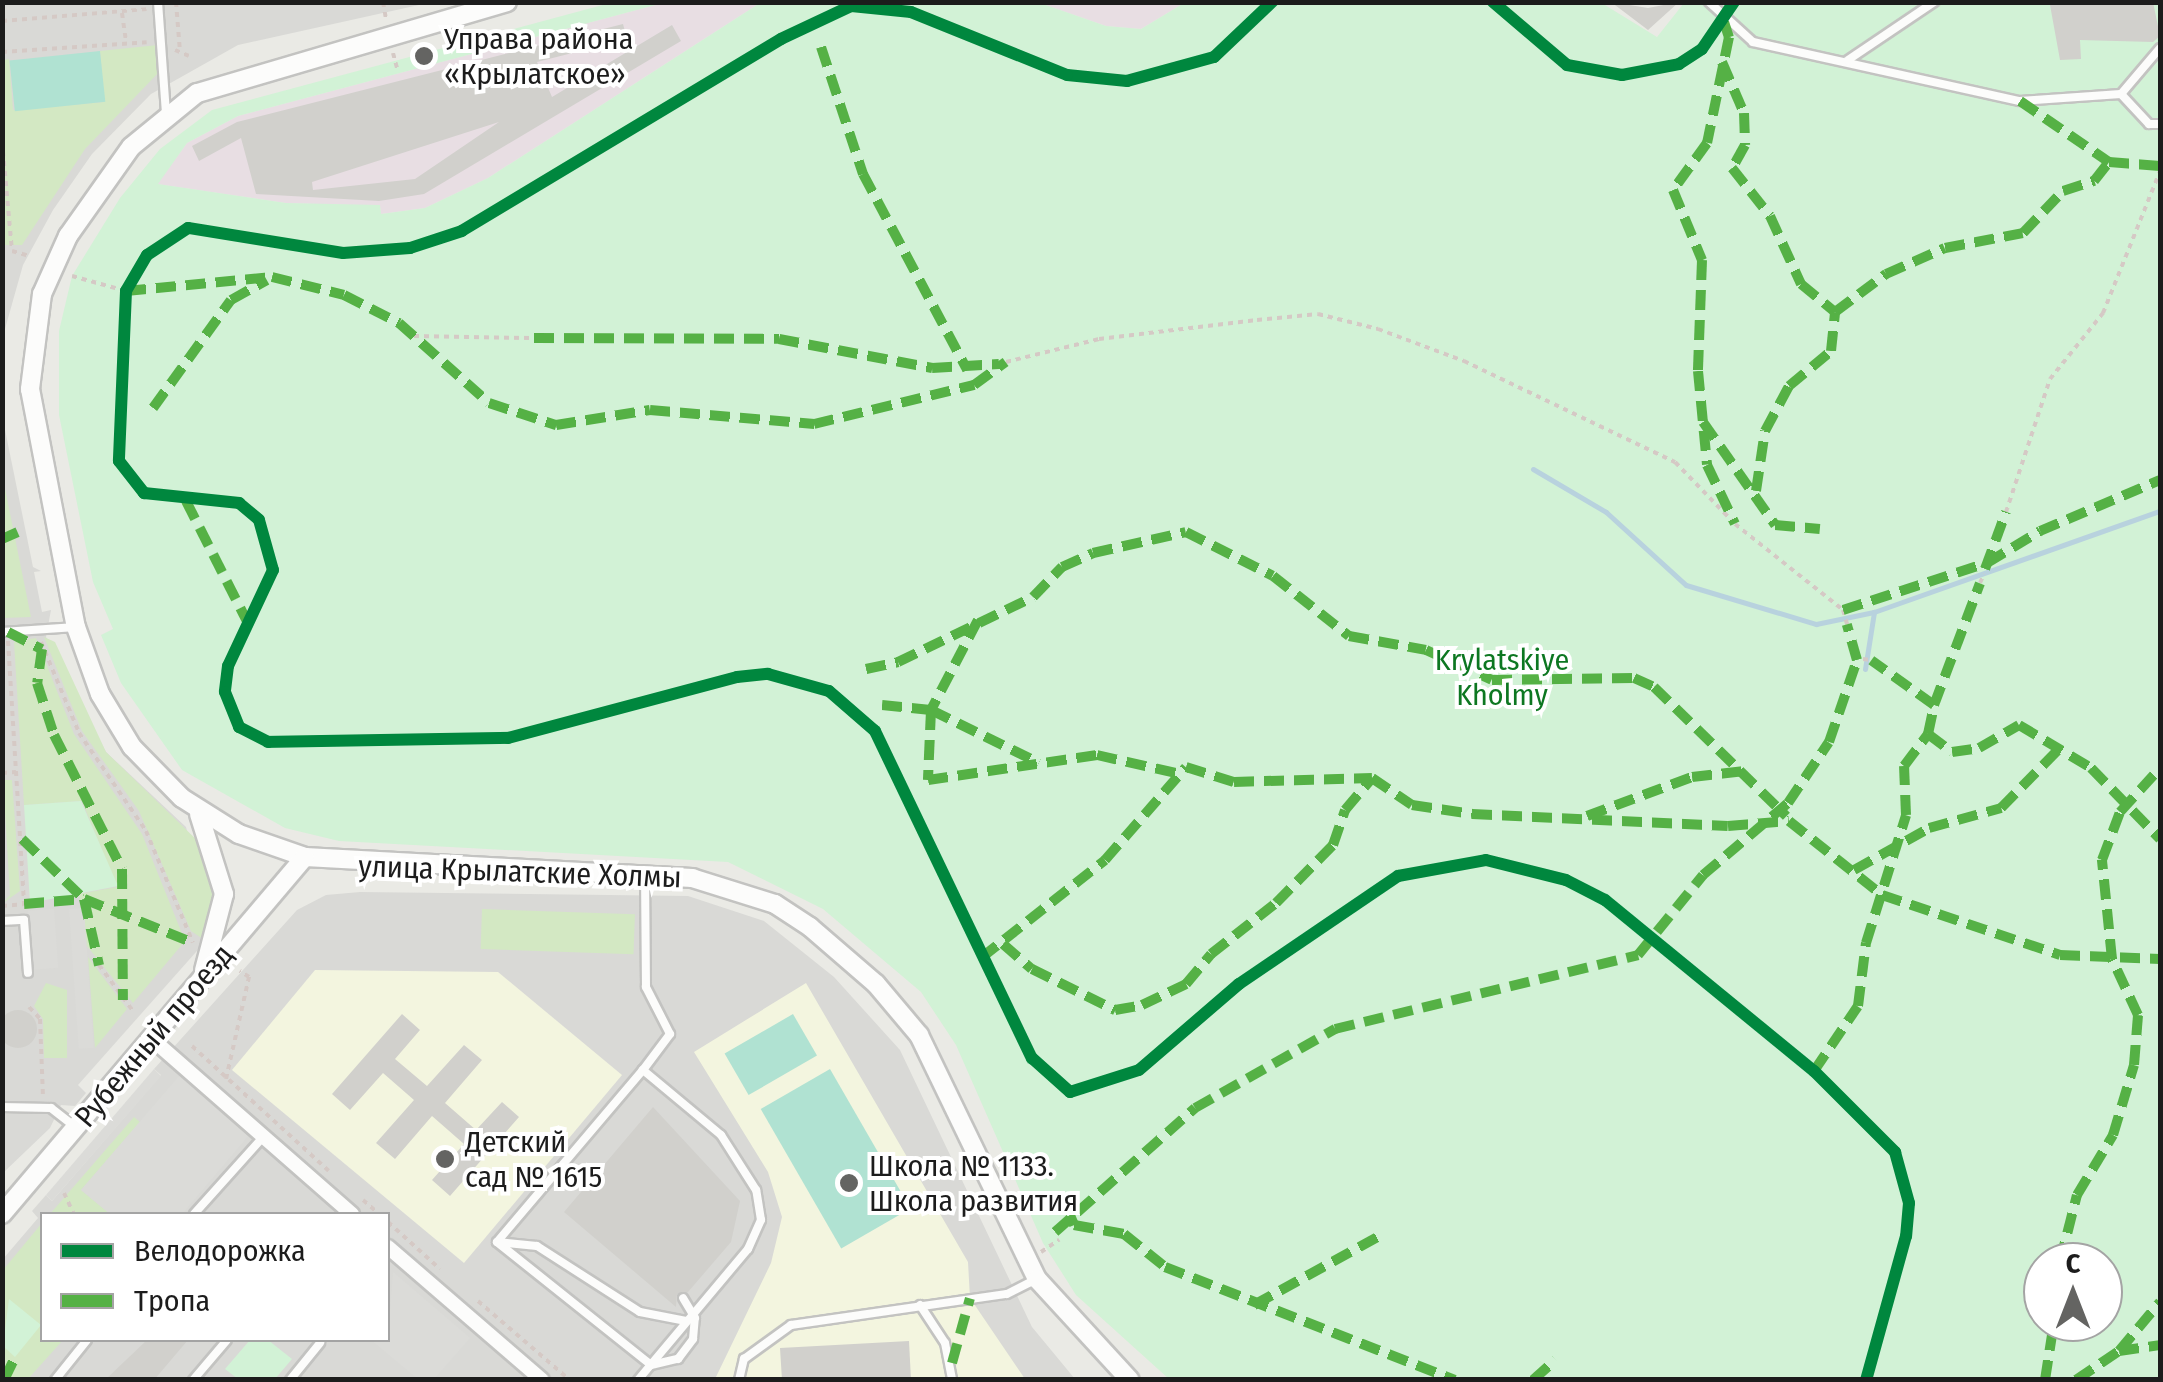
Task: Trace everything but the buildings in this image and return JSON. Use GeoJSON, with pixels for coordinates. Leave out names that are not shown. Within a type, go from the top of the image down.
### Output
{"type":"FeatureCollection","features":[{"type":"Feature","properties":{"kind":"street","name":"улица Крылатские Холмы"},"geometry":{"type":"LineString","coordinates":[[507,2],[466,8],[231,79],[166,113],[112,168],[68,236],[34,328],[32,421],[76,627],[119,730],[195,808],[306,858],[645,874],[734,887],[775,904],[888,996],[934,1063],[1037,1279],[1130,1380]]}},
{"type":"Feature","properties":{"kind":"street"},"geometry":{"type":"LineString","coordinates":[[195,808],[216,847],[224,894],[198,984]]}},
{"type":"Feature","properties":{"kind":"street","name":"Рубежный проезд"},"geometry":{"type":"LineString","coordinates":[[2,1214],[306,858]]}},
{"type":"Feature","properties":{"kind":"street"},"geometry":{"type":"LineString","coordinates":[[152,1039],[350,1212]]}},
{"type":"Feature","properties":{"kind":"street"},"geometry":{"type":"LineString","coordinates":[[390,1254],[542,1380]]}},
{"type":"Feature","properties":{"kind":"lane"},"geometry":{"type":"LineString","coordinates":[[1709,2],[1753,42],[2020,101],[2121,94],[2160,48]]}},
{"type":"Feature","properties":{"kind":"lane"},"geometry":{"type":"LineString","coordinates":[[1848,60],[1934,2]]}},
{"type":"Feature","properties":{"kind":"lane"},"geometry":{"type":"LineString","coordinates":[[158,4],[166,113]]}},
{"type":"Feature","properties":{"kind":"lane"},"geometry":{"type":"LineString","coordinates":[[2121,94],[2149,124],[2160,124]]}},
{"type":"Feature","properties":{"kind":"lane"},"geometry":{"type":"LineString","coordinates":[[5,632],[76,627]]}},
{"type":"Feature","properties":{"kind":"lane"},"geometry":{"type":"LineString","coordinates":[[497,1242],[670,1034],[646,987],[645,874]]}},
{"type":"Feature","properties":{"kind":"lane"},"geometry":{"type":"LineString","coordinates":[[2,921],[24,920],[28,973]]}},
{"type":"Feature","properties":{"kind":"lane"},"geometry":{"type":"LineString","coordinates":[[638,1380],[748,1249],[761,1220],[756,1190],[721,1135],[643,1070]]}},
{"type":"Feature","properties":{"kind":"lane"},"geometry":{"type":"LineString","coordinates":[[2,1107],[51,1108],[77,1128]]}},
{"type":"Feature","properties":{"kind":"lane"},"geometry":{"type":"LineString","coordinates":[[196,1212],[264,1135]]}},
{"type":"Feature","properties":{"kind":"lane"},"geometry":{"type":"LineString","coordinates":[[497,1242],[652,1364],[678,1359],[693,1339],[695,1318],[683,1298]]}},
{"type":"Feature","properties":{"kind":"lane"},"geometry":{"type":"LineString","coordinates":[[497,1242],[537,1246],[640,1312],[688,1321]]}},
{"type":"Feature","properties":{"kind":"lane"},"geometry":{"type":"LineString","coordinates":[[739,1380],[753,1349],[791,1325],[1007,1294],[1037,1279]]}},
{"type":"Feature","properties":{"kind":"lane"},"geometry":{"type":"LineString","coordinates":[[920,1304],[945,1342],[952,1380]]}},
{"type":"Feature","properties":{"kind":"lane"},"geometry":{"type":"LineString","coordinates":[[55,1380],[85,1342]]}},
{"type":"Feature","properties":{"kind":"lane"},"geometry":{"type":"LineString","coordinates":[[193,1380],[225,1342]]}},
{"type":"Feature","properties":{"kind":"lane"},"geometry":{"type":"LineString","coordinates":[[290,1380],[318,1342]]}},
{"type":"Feature","properties":{"kind":"path"},"geometry":{"type":"LineString","coordinates":[[176,2],[180,52]]}},
{"type":"Feature","properties":{"kind":"path"},"geometry":{"type":"LineString","coordinates":[[2,21],[122,13],[158,4]]}},
{"type":"Feature","properties":{"kind":"path"},"geometry":{"type":"LineString","coordinates":[[122,13],[126,42]]}},
{"type":"Feature","properties":{"kind":"path"},"geometry":{"type":"LineString","coordinates":[[2,52],[126,42],[161,44],[190,56]]}},
{"type":"Feature","properties":{"kind":"path"},"geometry":{"type":"LineString","coordinates":[[2,142],[12,251]]}},
{"type":"Feature","properties":{"kind":"path"},"geometry":{"type":"LineString","coordinates":[[2006,512],[2050,379],[2103,314],[2160,171]]}},
{"type":"Feature","properties":{"kind":"path"},"geometry":{"type":"LineString","coordinates":[[2,251],[30,256]]}},
{"type":"Feature","properties":{"kind":"path"},"geometry":{"type":"LineString","coordinates":[[122,310],[135,271]]}},
{"type":"Feature","properties":{"kind":"path"},"geometry":{"type":"LineString","coordinates":[[72,276],[126,291]]}},
{"type":"Feature","properties":{"kind":"path"},"geometry":{"type":"LineString","coordinates":[[1006,362],[1099,339],[1318,314],[1378,329],[1464,361],[1676,462],[1844,616],[1847,624]]}},
{"type":"Feature","properties":{"kind":"path"},"geometry":{"type":"LineString","coordinates":[[414,336],[534,338]]}},
{"type":"Feature","properties":{"kind":"path"},"geometry":{"type":"LineString","coordinates":[[1980,583],[1984,574]]}},
{"type":"Feature","properties":{"kind":"path"},"geometry":{"type":"LineString","coordinates":[[5,632],[24,920]]}},
{"type":"Feature","properties":{"kind":"path"},"geometry":{"type":"LineString","coordinates":[[40,638],[78,733],[146,831],[191,942]]}},
{"type":"Feature","properties":{"kind":"path"},"geometry":{"type":"LineString","coordinates":[[1863,659],[1871,660]]}},
{"type":"Feature","properties":{"kind":"path"},"geometry":{"type":"LineString","coordinates":[[2,773],[16,772]]}},
{"type":"Feature","properties":{"kind":"path"},"geometry":{"type":"LineString","coordinates":[[2,906],[24,904]]}},
{"type":"Feature","properties":{"kind":"path"},"geometry":{"type":"LineString","coordinates":[[100,966],[132,1011]]}},
{"type":"Feature","properties":{"kind":"path"},"geometry":{"type":"LineString","coordinates":[[226,1079],[250,976],[240,972]]}},
{"type":"Feature","properties":{"kind":"path"},"geometry":{"type":"LineString","coordinates":[[28,1007],[40,1019],[43,1096]]}},
{"type":"Feature","properties":{"kind":"path"},"geometry":{"type":"LineString","coordinates":[[192,1046],[337,1178]]}},
{"type":"Feature","properties":{"kind":"path"},"geometry":{"type":"LineString","coordinates":[[351,1190],[377,1212]]}},
{"type":"Feature","properties":{"kind":"path"},"geometry":{"type":"LineString","coordinates":[[64,1193],[73,1212]]}},
{"type":"Feature","properties":{"kind":"path"},"geometry":{"type":"LineString","coordinates":[[390,1224],[443,1271]]}},
{"type":"Feature","properties":{"kind":"path"},"geometry":{"type":"LineString","coordinates":[[471,1296],[570,1380]]}},
{"type":"Feature","properties":{"kind":"shaded area"},"geometry":{"type":"Polygon","coordinates":[[[3,3],[428,3],[238,45],[151,94],[92,154],[53,210],[23,265],[3,336],[3,3]]]}},
{"type":"Feature","properties":{"kind":"shaded area"},"geometry":{"type":"Polygon","coordinates":[[[663,3],[760,3],[488,178],[425,208],[381,214],[380,206],[286,203],[157,184],[187,143],[238,116],[663,3]]]}},
{"type":"Feature","properties":{"kind":"shaded area"},"geometry":{"type":"Polygon","coordinates":[[[1040,3],[1184,3],[1141,29],[1106,26],[1040,3]]]}},
{"type":"Feature","properties":{"kind":"shaded area"},"geometry":{"type":"Polygon","coordinates":[[[2,415],[33,567],[41,571],[34,572],[42,612],[51,610],[46,637],[106,752],[186,827],[212,934],[78,1085],[86,1093],[75,1106],[61,1105],[50,1128],[4,1172],[3,1183],[2,415]]]}},
{"type":"Feature","properties":{"kind":"shaded area"},"geometry":{"type":"Polygon","coordinates":[[[360,892],[688,896],[764,921],[834,977],[900,1050],[1032,1327],[1075,1379],[3,1380],[3,1259],[38,1218],[32,1211],[46,1195],[52,1201],[161,1075],[154,1069],[297,910],[326,895],[360,892]]]}},
{"type":"Feature","properties":{"kind":"shaded area"},"geometry":{"type":"Polygon","coordinates":[[[84,908],[94,1048],[79,1049],[69,909],[84,908]]]}},
{"type":"Feature","properties":{"kind":"shaded area"},"geometry":{"type":"Polygon","coordinates":[[[54,909],[58,968],[32,970],[28,911],[54,909]]]}},
{"type":"Feature","properties":{"kind":"shaded area","name":"Детский сад № 1615"},"geometry":{"type":"Polygon","coordinates":[[[315,970],[498,972],[622,1075],[464,1263],[232,1070],[315,970]]]}},
{"type":"Feature","properties":{"kind":"shaded area","name":"Школа № 1133. Школа развития"},"geometry":{"type":"Polygon","coordinates":[[[806,983],[968,1262],[970,1298],[1025,1379],[715,1379],[771,1263],[782,1217],[768,1172],[694,1052],[806,983]]]}},
{"type":"Feature","properties":{"kind":"shaded area"},"geometry":{"type":"Polygon","coordinates":[[[154,1069],[161,1076],[52,1201],[46,1195],[154,1069]]]}},
{"type":"Feature","properties":{"kind":"shaded area"},"geometry":{"type":"Polygon","coordinates":[[[180,1075],[249,1135],[184,1212],[108,1212],[81,1190],[180,1075]]]}},
{"type":"Feature","properties":{"kind":"shaded area"},"geometry":{"type":"Polygon","coordinates":[[[393,1272],[470,1338],[434,1379],[418,1379],[373,1342],[390,1342],[393,1272]]]}},
{"type":"Feature","properties":{"kind":"green space","name":"Krylatskiye Kholmy"},"geometry":{"type":"Polygon","coordinates":[[[1600,2],[1657,37],[1684,3],[2160,3],[2160,1379],[1169,1379],[1076,1295],[1043,1243],[956,1045],[921,992],[823,909],[728,862],[339,841],[285,828],[182,770],[121,683],[101,635],[113,629],[93,582],[59,415],[59,331],[72,276],[120,198],[160,149],[212,110],[610,3],[663,3],[238,116],[187,143],[158,184],[286,203],[380,205],[381,214],[425,208],[488,178],[760,3],[1040,3],[1106,26],[1141,29],[1184,3],[1600,2]]]}},
{"type":"Feature","properties":{"kind":"green space"},"geometry":{"type":"Polygon","coordinates":[[[158,45],[161,70],[85,149],[22,245],[3,245],[3,60],[9,59],[13,110],[104,102],[100,51],[158,45]]]}},
{"type":"Feature","properties":{"kind":"green space"},"geometry":{"type":"Polygon","coordinates":[[[100,51],[105,102],[15,111],[9,61],[100,51]]]}},
{"type":"Feature","properties":{"kind":"green space"},"geometry":{"type":"Polygon","coordinates":[[[3,479],[31,617],[3,618],[3,479]]]}},
{"type":"Feature","properties":{"kind":"green space"},"geometry":{"type":"Polygon","coordinates":[[[44,637],[55,642],[106,752],[202,845],[219,885],[206,941],[191,931],[139,811],[82,731],[44,637]]]}},
{"type":"Feature","properties":{"kind":"green space"},"geometry":{"type":"Polygon","coordinates":[[[36,638],[74,734],[142,834],[185,941],[133,1003],[87,946],[79,894],[117,887],[82,801],[24,805],[14,642],[36,638]]]}},
{"type":"Feature","properties":{"kind":"green space"},"geometry":{"type":"Polygon","coordinates":[[[3,780],[12,780],[20,891],[3,903],[10,895],[3,780]]]}},
{"type":"Feature","properties":{"kind":"green space"},"geometry":{"type":"Polygon","coordinates":[[[81,801],[118,886],[30,903],[24,805],[81,801]]]}},
{"type":"Feature","properties":{"kind":"green space"},"geometry":{"type":"Polygon","coordinates":[[[482,909],[635,914],[634,954],[481,949],[482,909]]]}},
{"type":"Feature","properties":{"kind":"green space"},"geometry":{"type":"Polygon","coordinates":[[[88,957],[127,1009],[95,1048],[88,957]]]}},
{"type":"Feature","properties":{"kind":"green space"},"geometry":{"type":"Polygon","coordinates":[[[46,983],[67,990],[67,1058],[44,1058],[43,1019],[34,1006],[46,983]]]}},
{"type":"Feature","properties":{"kind":"green space"},"geometry":{"type":"Polygon","coordinates":[[[793,1014],[817,1056],[749,1095],[725,1054],[793,1014]]]}},
{"type":"Feature","properties":{"kind":"green space"},"geometry":{"type":"Polygon","coordinates":[[[830,1069],[911,1208],[841,1248],[761,1109],[830,1069]]]}},
{"type":"Feature","properties":{"kind":"green space"},"geometry":{"type":"Polygon","coordinates":[[[134,1117],[140,1122],[81,1190],[108,1212],[52,1212],[134,1117]]]}},
{"type":"Feature","properties":{"kind":"green space"},"geometry":{"type":"Polygon","coordinates":[[[40,1225],[40,1342],[61,1342],[28,1379],[3,1380],[3,1270],[40,1225]]]}},
{"type":"Feature","properties":{"kind":"green space"},"geometry":{"type":"Polygon","coordinates":[[[9,1299],[40,1326],[15,1357],[3,1346],[9,1299]]]}},
{"type":"Feature","properties":{"kind":"green space"},"geometry":{"type":"Polygon","coordinates":[[[248,1342],[271,1342],[292,1359],[275,1379],[238,1379],[225,1369],[248,1342]]]}},
{"type":"Feature","properties":{"kind":"waterway"},"geometry":{"type":"LineString","coordinates":[[1533,469],[1606,512],[1686,585],[1816,624],[1874,612]]}},
{"type":"Feature","properties":{"kind":"waterway"},"geometry":{"type":"LineString","coordinates":[[1865,669],[1874,612],[2160,511]]}},
{"type":"Feature","properties":{"kind":"marked path"},"geometry":{"type":"LineString","coordinates":[[1724,22],[1729,37],[1707,143],[1673,190],[1702,260],[1698,371],[1707,465],[1735,524]]}},
{"type":"Feature","properties":{"kind":"marked path"},"geometry":{"type":"LineString","coordinates":[[821,47],[863,174],[967,370]]}},
{"type":"Feature","properties":{"kind":"marked path"},"geometry":{"type":"LineString","coordinates":[[1722,62],[1744,113],[1745,145],[1732,168],[1770,216],[1801,284],[1835,312],[1886,274],[1945,248],[2023,233],[2063,191],[2094,181],[2109,162]]}},
{"type":"Feature","properties":{"kind":"marked path"},"geometry":{"type":"LineString","coordinates":[[2020,101],[2109,162],[2160,166]]}},
{"type":"Feature","properties":{"kind":"marked path"},"geometry":{"type":"LineString","coordinates":[[126,291],[272,277],[344,295],[399,323],[489,403],[556,425],[650,410],[814,424],[974,385],[1006,362]]}},
{"type":"Feature","properties":{"kind":"marked path"},"geometry":{"type":"LineString","coordinates":[[153,408],[231,300],[267,280]]}},
{"type":"Feature","properties":{"kind":"marked path"},"geometry":{"type":"LineString","coordinates":[[1756,491],[1765,431],[1789,386],[1831,351],[1835,312]]}},
{"type":"Feature","properties":{"kind":"marked path"},"geometry":{"type":"LineString","coordinates":[[534,338],[779,339],[932,368],[999,364]]}},
{"type":"Feature","properties":{"kind":"marked path"},"geometry":{"type":"LineString","coordinates":[[1703,422],[1775,525],[1820,529]]}},
{"type":"Feature","properties":{"kind":"marked path"},"geometry":{"type":"LineString","coordinates":[[1843,610],[1987,563],[2040,531],[2160,480]]}},
{"type":"Feature","properties":{"kind":"marked path"},"geometry":{"type":"LineString","coordinates":[[186,501],[249,625]]}},
{"type":"Feature","properties":{"kind":"marked path"},"geometry":{"type":"LineString","coordinates":[[1985,569],[2006,512]]}},
{"type":"Feature","properties":{"kind":"marked path"},"geometry":{"type":"LineString","coordinates":[[2,539],[18,532]]}},
{"type":"Feature","properties":{"kind":"marked path"},"geometry":{"type":"LineString","coordinates":[[866,669],[898,662],[1033,597],[1062,567],[1093,553],[1186,532],[1273,576],[1349,636],[1426,650],[1492,680],[1634,678],[1654,687],[1786,816]]}},
{"type":"Feature","properties":{"kind":"marked path"},"geometry":{"type":"LineString","coordinates":[[1934,705],[1980,583]]}},
{"type":"Feature","properties":{"kind":"marked path"},"geometry":{"type":"LineString","coordinates":[[978,620],[931,710],[928,780],[1097,755],[1180,774]]}},
{"type":"Feature","properties":{"kind":"marked path"},"geometry":{"type":"LineString","coordinates":[[1055,1232],[1195,1108],[1335,1029],[1638,955],[1703,875],[1788,803],[1829,742],[1857,660],[1847,624]]}},
{"type":"Feature","properties":{"kind":"marked path"},"geometry":{"type":"LineString","coordinates":[[8,632],[42,649],[37,683],[54,735],[122,869],[123,1000]]}},
{"type":"Feature","properties":{"kind":"marked path"},"geometry":{"type":"LineString","coordinates":[[1814,1071],[1858,1006],[1866,943],[1906,815],[1904,766],[1928,734],[1934,705],[1871,660]]}},
{"type":"Feature","properties":{"kind":"marked path"},"geometry":{"type":"LineString","coordinates":[[882,705],[931,710],[1039,763]]}},
{"type":"Feature","properties":{"kind":"marked path"},"geometry":{"type":"LineString","coordinates":[[1928,734],[1952,752],[1979,748],[2019,725],[2091,768],[2160,839]]}},
{"type":"Feature","properties":{"kind":"marked path"},"geometry":{"type":"LineString","coordinates":[[1854,870],[1929,828],[2001,808],[2059,749]]}},
{"type":"Feature","properties":{"kind":"marked path"},"geometry":{"type":"LineString","coordinates":[[981,958],[1105,860],[1186,767],[1234,782],[1372,778],[1412,805],[1472,814],[1728,826],[1789,821],[1882,895],[2060,955],[2160,959]]}},
{"type":"Feature","properties":{"kind":"marked path"},"geometry":{"type":"LineString","coordinates":[[2065,1242],[2077,1195],[2113,1135],[2134,1065],[2138,1015],[2112,959],[2102,860],[2120,812],[2160,768]]}},
{"type":"Feature","properties":{"kind":"marked path"},"geometry":{"type":"LineString","coordinates":[[1587,816],[1692,777],[1745,771]]}},
{"type":"Feature","properties":{"kind":"marked path"},"geometry":{"type":"LineString","coordinates":[[1003,944],[1032,969],[1115,1010],[1142,1005],[1186,984],[1211,954],[1276,903],[1333,845],[1345,810],[1372,778]]}},
{"type":"Feature","properties":{"kind":"marked path"},"geometry":{"type":"LineString","coordinates":[[22,839],[84,899],[191,942]]}},
{"type":"Feature","properties":{"kind":"marked path"},"geometry":{"type":"LineString","coordinates":[[24,904],[84,899],[99,965]]}},
{"type":"Feature","properties":{"kind":"marked path"},"geometry":{"type":"LineString","coordinates":[[1070,1215],[1074,1225],[1124,1234],[1165,1267],[1455,1380]]}},
{"type":"Feature","properties":{"kind":"marked path"},"geometry":{"type":"LineString","coordinates":[[1254,1305],[1385,1233]]}},
{"type":"Feature","properties":{"kind":"marked path"},"geometry":{"type":"LineString","coordinates":[[952,1363],[970,1298]]}},
{"type":"Feature","properties":{"kind":"marked path"},"geometry":{"type":"LineString","coordinates":[[2119,1351],[2160,1302]]}},
{"type":"Feature","properties":{"kind":"marked path"},"geometry":{"type":"LineString","coordinates":[[2045,1380],[2051,1342]]}},
{"type":"Feature","properties":{"kind":"marked path"},"geometry":{"type":"LineString","coordinates":[[2076,1380],[2119,1351],[2160,1345]]}},
{"type":"Feature","properties":{"kind":"marked path"},"geometry":{"type":"LineString","coordinates":[[4,1380],[15,1357]]}},
{"type":"Feature","properties":{"kind":"marked path"},"geometry":{"type":"LineString","coordinates":[[1533,1380],[1555,1360]]}},
{"type":"Feature","properties":{"kind":"cycle path"},"geometry":{"type":"LineString","coordinates":[[1272,2],[1214,57],[1127,81],[1067,75],[911,12],[851,6],[781,39],[462,231],[410,248],[343,253],[188,228],[147,255],[126,291],[119,461],[144,493],[239,503],[259,520],[273,570],[228,666],[225,692],[239,727],[268,742],[508,738],[737,677],[768,674],[829,691],[875,731],[1032,1058],[1070,1092],[1139,1070],[1239,984],[1398,876],[1486,860],[1566,880],[1605,900],[1814,1071],[1895,1152],[1909,1203],[1906,1236],[1866,1380]]}},
{"type":"Feature","properties":{"kind":"cycle path"},"geometry":{"type":"LineString","coordinates":[[1493,2],[1567,65],[1622,75],[1679,64],[1702,49],[1734,2]]}},
{"type":"Feature","properties":{"kind":"place","name":"Управа района «Крылатское»"},"geometry":{"type":"Point","coordinates":[424,56]}},
{"type":"Feature","properties":{"kind":"place","name":"Детский сад № 1615"},"geometry":{"type":"Point","coordinates":[445,1159]}},
{"type":"Feature","properties":{"kind":"place","name":"Школа № 1133. Школа развития"},"geometry":{"type":"Point","coordinates":[849,1183]}}]}
